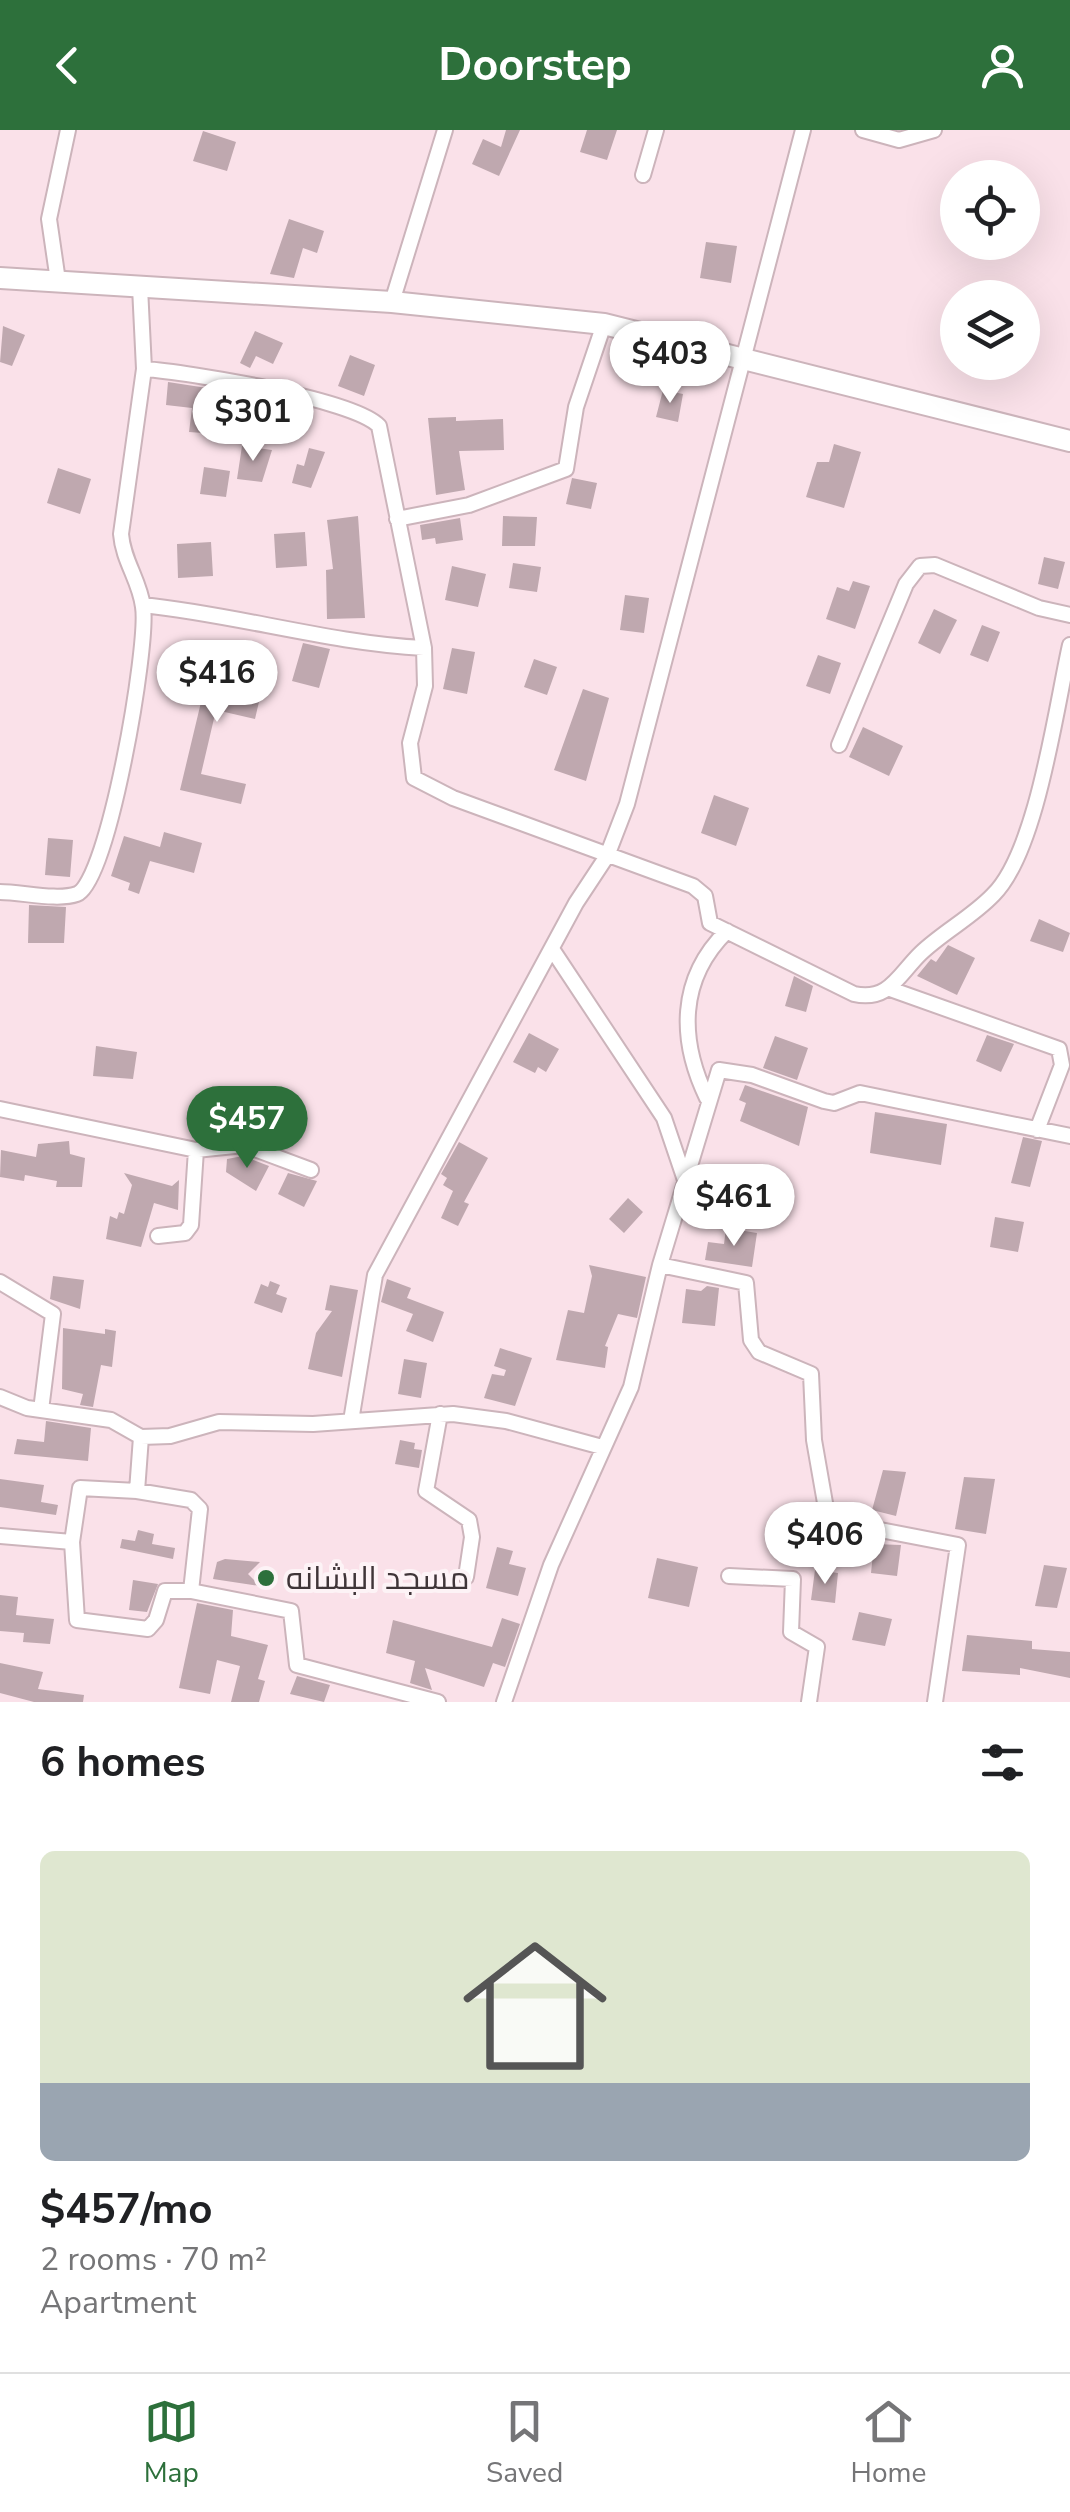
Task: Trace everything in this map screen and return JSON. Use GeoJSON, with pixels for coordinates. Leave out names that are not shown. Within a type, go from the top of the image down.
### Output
{"type":"FeatureCollection","features":[{"type":"Feature","properties":{"kind":"main road"},"geometry":{"type":"LineString","coordinates":[[0,278],[392,302],[604,324],[744,356],[1070,441]]}},
{"type":"Feature","properties":{"kind":"street"},"geometry":{"type":"LineString","coordinates":[[58,281],[49,219],[68,130]]}},
{"type":"Feature","properties":{"kind":"street"},"geometry":{"type":"LineString","coordinates":[[392,302],[444,130]]}},
{"type":"Feature","properties":{"kind":"street"},"geometry":{"type":"LineString","coordinates":[[644,176],[656,130]]}},
{"type":"Feature","properties":{"kind":"street"},"geometry":{"type":"LineString","coordinates":[[351,1421],[376,1275],[552,949],[607,856],[652,713],[803,130]]}},
{"type":"Feature","properties":{"kind":"street"},"geometry":{"type":"LineString","coordinates":[[864,130],[898,140],[934,130]]}},
{"type":"Feature","properties":{"kind":"street"},"geometry":{"type":"LineString","coordinates":[[0,892],[74,895],[86,887],[137,704],[144,650],[144,604],[123,557],[121,534],[144,369],[140,287]]}},
{"type":"Feature","properties":{"kind":"street"},"geometry":{"type":"LineString","coordinates":[[398,519],[469,506],[566,469],[576,407],[604,324]]}},
{"type":"Feature","properties":{"kind":"street"},"geometry":{"type":"LineString","coordinates":[[144,369],[249,384],[374,420],[380,426],[424,648],[426,686],[410,743],[414,778],[453,798],[699,890],[704,896],[706,918],[854,994],[869,997],[890,989],[937,938],[994,895],[1008,872],[1035,804],[1070,645]]}},
{"type":"Feature","properties":{"kind":"street"},"geometry":{"type":"LineString","coordinates":[[839,745],[906,584],[920,566],[935,565],[1039,608],[1070,614]]}},
{"type":"Feature","properties":{"kind":"street"},"geometry":{"type":"LineString","coordinates":[[144,604],[201,611],[367,645],[424,648]]}},
{"type":"Feature","properties":{"kind":"street"},"geometry":{"type":"LineString","coordinates":[[707,1098],[688,1050],[688,998],[707,954],[727,931]]}},
{"type":"Feature","properties":{"kind":"street"},"geometry":{"type":"LineString","coordinates":[[552,949],[664,1118],[685,1180]]}},
{"type":"Feature","properties":{"kind":"street"},"geometry":{"type":"LineString","coordinates":[[890,989],[1059,1049],[1062,1064],[1037,1130]]}},
{"type":"Feature","properties":{"kind":"street"},"geometry":{"type":"LineString","coordinates":[[504,1702],[546,1579],[632,1387],[660,1265],[716,1074],[725,1068],[824,1101],[834,1102],[860,1093],[1070,1136]]}},
{"type":"Feature","properties":{"kind":"street"},"geometry":{"type":"LineString","coordinates":[[0,1109],[196,1150],[244,1145],[311,1170]]}},
{"type":"Feature","properties":{"kind":"street"},"geometry":{"type":"LineString","coordinates":[[158,1236],[185,1232],[191,1225],[196,1150]]}},
{"type":"Feature","properties":{"kind":"street"},"geometry":{"type":"LineString","coordinates":[[660,1265],[746,1284],[751,1340],[759,1352],[810,1374],[812,1426],[828,1520],[958,1545],[935,1702]]}},
{"type":"Feature","properties":{"kind":"street"},"geometry":{"type":"LineString","coordinates":[[0,1282],[53,1314],[41,1410]]}},
{"type":"Feature","properties":{"kind":"street"},"geometry":{"type":"LineString","coordinates":[[0,1397],[41,1410],[111,1420],[141,1437],[170,1436],[219,1422],[351,1421],[440,1414],[506,1421],[602,1447]]}},
{"type":"Feature","properties":{"kind":"street"},"geometry":{"type":"LineString","coordinates":[[440,1414],[426,1490],[468,1520],[472,1538],[466,1577]]}},
{"type":"Feature","properties":{"kind":"street"},"geometry":{"type":"LineString","coordinates":[[136,1491],[141,1437]]}},
{"type":"Feature","properties":{"kind":"street"},"geometry":{"type":"LineString","coordinates":[[191,1591],[198,1505],[136,1491],[80,1488],[72,1542],[78,1620],[148,1629],[156,1620],[165,1591],[191,1591],[291,1611],[297,1665],[438,1702]]}},
{"type":"Feature","properties":{"kind":"street"},"geometry":{"type":"LineString","coordinates":[[0,1536],[72,1542]]}},
{"type":"Feature","properties":{"kind":"street"},"geometry":{"type":"LineString","coordinates":[[729,1576],[793,1579],[791,1632],[817,1647],[809,1702]]}},
{"type":"Feature","properties":{"kind":"building"},"geometry":{"type":"Polygon","coordinates":[[[506,130],[520,130],[499,176],[472,164],[483,139],[501,147],[506,130]]]}},
{"type":"Feature","properties":{"kind":"building"},"geometry":{"type":"Polygon","coordinates":[[[587,130],[617,130],[607,160],[580,152],[587,130]]]}},
{"type":"Feature","properties":{"kind":"building"},"geometry":{"type":"Polygon","coordinates":[[[203,131],[236,142],[227,171],[193,161],[203,131]]]}},
{"type":"Feature","properties":{"kind":"building"},"geometry":{"type":"Polygon","coordinates":[[[289,219],[324,231],[317,253],[303,248],[294,278],[270,274],[289,219]]]}},
{"type":"Feature","properties":{"kind":"building"},"geometry":{"type":"Polygon","coordinates":[[[706,242],[737,246],[731,283],[700,278],[706,242]]]}},
{"type":"Feature","properties":{"kind":"building"},"geometry":{"type":"Polygon","coordinates":[[[3,326],[25,335],[12,366],[0,362],[3,326]]]}},
{"type":"Feature","properties":{"kind":"building"},"geometry":{"type":"Polygon","coordinates":[[[255,331],[283,343],[273,364],[256,356],[250,368],[240,363],[255,331]]]}},
{"type":"Feature","properties":{"kind":"building"},"geometry":{"type":"Polygon","coordinates":[[[350,355],[375,365],[364,396],[338,386],[350,355]]]}},
{"type":"Feature","properties":{"kind":"building"},"geometry":{"type":"Polygon","coordinates":[[[168,382],[207,388],[206,405],[239,412],[234,435],[203,429],[203,433],[189,432],[192,408],[166,405],[168,382]]]}},
{"type":"Feature","properties":{"kind":"building"},"geometry":{"type":"Polygon","coordinates":[[[663,390],[683,394],[678,422],[656,417],[663,390]]]}},
{"type":"Feature","properties":{"kind":"building"},"geometry":{"type":"Polygon","coordinates":[[[456,417],[456,421],[503,419],[504,450],[459,451],[465,490],[436,495],[428,418],[456,417]]]}},
{"type":"Feature","properties":{"kind":"building"},"geometry":{"type":"Polygon","coordinates":[[[834,444],[861,452],[844,508],[806,497],[817,462],[829,462],[834,444]]]}},
{"type":"Feature","properties":{"kind":"building"},"geometry":{"type":"Polygon","coordinates":[[[242,446],[272,450],[262,482],[237,479],[242,446]]]}},
{"type":"Feature","properties":{"kind":"building"},"geometry":{"type":"Polygon","coordinates":[[[309,448],[325,452],[311,488],[292,483],[297,464],[304,466],[309,448]]]}},
{"type":"Feature","properties":{"kind":"building"},"geometry":{"type":"Polygon","coordinates":[[[204,467],[230,471],[226,497],[200,494],[204,467]]]}},
{"type":"Feature","properties":{"kind":"building"},"geometry":{"type":"Polygon","coordinates":[[[58,468],[91,479],[80,514],[47,503],[58,468]]]}},
{"type":"Feature","properties":{"kind":"building"},"geometry":{"type":"Polygon","coordinates":[[[572,478],[597,483],[591,509],[566,504],[572,478]]]}},
{"type":"Feature","properties":{"kind":"building"},"geometry":{"type":"Polygon","coordinates":[[[358,516],[365,618],[327,619],[326,570],[333,569],[327,520],[358,516]]]}},
{"type":"Feature","properties":{"kind":"building"},"geometry":{"type":"Polygon","coordinates":[[[503,516],[537,517],[535,546],[502,546],[503,516]]]}},
{"type":"Feature","properties":{"kind":"building"},"geometry":{"type":"Polygon","coordinates":[[[460,518],[463,540],[436,544],[435,538],[422,540],[420,525],[460,518]]]}},
{"type":"Feature","properties":{"kind":"building"},"geometry":{"type":"Polygon","coordinates":[[[305,532],[307,566],[276,568],[274,534],[305,532]]]}},
{"type":"Feature","properties":{"kind":"building"},"geometry":{"type":"Polygon","coordinates":[[[211,542],[213,576],[178,578],[177,544],[211,542]]]}},
{"type":"Feature","properties":{"kind":"building"},"geometry":{"type":"Polygon","coordinates":[[[1044,557],[1065,562],[1058,589],[1038,584],[1044,557]]]}},
{"type":"Feature","properties":{"kind":"building"},"geometry":{"type":"Polygon","coordinates":[[[513,563],[541,567],[537,592],[509,588],[513,563]]]}},
{"type":"Feature","properties":{"kind":"building"},"geometry":{"type":"Polygon","coordinates":[[[452,566],[486,574],[478,607],[445,600],[452,566]]]}},
{"type":"Feature","properties":{"kind":"building"},"geometry":{"type":"Polygon","coordinates":[[[853,581],[870,586],[855,629],[826,619],[837,587],[849,591],[853,581]]]}},
{"type":"Feature","properties":{"kind":"building"},"geometry":{"type":"Polygon","coordinates":[[[625,595],[649,598],[644,633],[620,630],[625,595]]]}},
{"type":"Feature","properties":{"kind":"building"},"geometry":{"type":"Polygon","coordinates":[[[934,609],[957,620],[940,654],[918,643],[934,609]]]}},
{"type":"Feature","properties":{"kind":"building"},"geometry":{"type":"Polygon","coordinates":[[[982,625],[1000,632],[988,662],[970,655],[982,625]]]}},
{"type":"Feature","properties":{"kind":"building"},"geometry":{"type":"Polygon","coordinates":[[[303,643],[330,649],[319,688],[292,681],[303,643]]]}},
{"type":"Feature","properties":{"kind":"building"},"geometry":{"type":"Polygon","coordinates":[[[452,648],[475,652],[467,694],[443,689],[452,648]]]}},
{"type":"Feature","properties":{"kind":"building"},"geometry":{"type":"Polygon","coordinates":[[[818,655],[841,663],[830,694],[806,686],[818,655]]]}},
{"type":"Feature","properties":{"kind":"building"},"geometry":{"type":"Polygon","coordinates":[[[534,659],[557,667],[547,695],[524,687],[534,659]]]}},
{"type":"Feature","properties":{"kind":"building"},"geometry":{"type":"Polygon","coordinates":[[[191,663],[264,680],[255,719],[216,710],[201,774],[246,784],[241,804],[180,790],[202,698],[184,694],[191,663]]]}},
{"type":"Feature","properties":{"kind":"building"},"geometry":{"type":"Polygon","coordinates":[[[583,689],[609,698],[586,781],[554,770],[583,689]]]}},
{"type":"Feature","properties":{"kind":"building"},"geometry":{"type":"Polygon","coordinates":[[[863,727],[903,746],[889,776],[849,757],[863,727]]]}},
{"type":"Feature","properties":{"kind":"building"},"geometry":{"type":"Polygon","coordinates":[[[714,795],[749,808],[736,846],[701,833],[714,795]]]}},
{"type":"Feature","properties":{"kind":"building"},"geometry":{"type":"Polygon","coordinates":[[[164,832],[202,843],[194,873],[150,861],[139,894],[128,890],[130,883],[111,876],[124,836],[160,847],[164,832]]]}},
{"type":"Feature","properties":{"kind":"building"},"geometry":{"type":"Polygon","coordinates":[[[48,838],[73,840],[70,877],[45,875],[48,838]]]}},
{"type":"Feature","properties":{"kind":"building"},"geometry":{"type":"Polygon","coordinates":[[[29,905],[66,907],[64,943],[28,943],[29,905]]]}},
{"type":"Feature","properties":{"kind":"building"},"geometry":{"type":"Polygon","coordinates":[[[1039,919],[1070,933],[1063,952],[1030,941],[1039,919]]]}},
{"type":"Feature","properties":{"kind":"building"},"geometry":{"type":"Polygon","coordinates":[[[948,945],[975,958],[957,995],[917,976],[931,959],[936,962],[948,945]]]}},
{"type":"Feature","properties":{"kind":"building"},"geometry":{"type":"Polygon","coordinates":[[[794,976],[813,986],[806,1012],[785,1006],[794,976]]]}},
{"type":"Feature","properties":{"kind":"building"},"geometry":{"type":"Polygon","coordinates":[[[529,1033],[559,1049],[546,1072],[538,1067],[535,1073],[513,1062],[529,1033]]]}},
{"type":"Feature","properties":{"kind":"building"},"geometry":{"type":"Polygon","coordinates":[[[987,1035],[1014,1044],[1001,1072],[976,1061],[987,1035]]]}},
{"type":"Feature","properties":{"kind":"building"},"geometry":{"type":"Polygon","coordinates":[[[775,1036],[808,1048],[797,1080],[763,1068],[775,1036]]]}},
{"type":"Feature","properties":{"kind":"building"},"geometry":{"type":"Polygon","coordinates":[[[96,1046],[137,1052],[133,1079],[93,1076],[96,1046]]]}},
{"type":"Feature","properties":{"kind":"building"},"geometry":{"type":"Polygon","coordinates":[[[745,1085],[808,1107],[799,1146],[740,1121],[746,1103],[739,1100],[745,1085]]]}},
{"type":"Feature","properties":{"kind":"building"},"geometry":{"type":"Polygon","coordinates":[[[875,1112],[947,1124],[941,1165],[870,1153],[875,1112]]]}},
{"type":"Feature","properties":{"kind":"building"},"geometry":{"type":"Polygon","coordinates":[[[1023,1137],[1042,1141],[1030,1187],[1011,1183],[1023,1137]]]}},
{"type":"Feature","properties":{"kind":"building"},"geometry":{"type":"Polygon","coordinates":[[[69,1141],[70,1154],[85,1158],[82,1187],[56,1187],[57,1181],[25,1175],[24,1181],[0,1177],[1,1150],[36,1157],[38,1144],[69,1141]]]}},
{"type":"Feature","properties":{"kind":"building"},"geometry":{"type":"Polygon","coordinates":[[[459,1142],[488,1158],[464,1202],[469,1204],[458,1226],[441,1218],[453,1191],[443,1185],[447,1178],[441,1174],[459,1142]]]}},
{"type":"Feature","properties":{"kind":"building"},"geometry":{"type":"Polygon","coordinates":[[[243,1156],[269,1166],[256,1191],[226,1172],[227,1159],[243,1156]]]}},
{"type":"Feature","properties":{"kind":"building"},"geometry":{"type":"Polygon","coordinates":[[[124,1173],[172,1186],[179,1180],[178,1210],[154,1203],[141,1247],[106,1239],[110,1216],[117,1219],[119,1212],[124,1214],[132,1185],[124,1173]]]}},
{"type":"Feature","properties":{"kind":"building"},"geometry":{"type":"Polygon","coordinates":[[[288,1173],[317,1181],[304,1207],[278,1194],[288,1173]]]}},
{"type":"Feature","properties":{"kind":"building"},"geometry":{"type":"Polygon","coordinates":[[[628,1198],[643,1212],[624,1233],[609,1219],[628,1198]]]}},
{"type":"Feature","properties":{"kind":"building"},"geometry":{"type":"Polygon","coordinates":[[[995,1217],[1024,1222],[1018,1252],[990,1247],[995,1217]]]}},
{"type":"Feature","properties":{"kind":"building"},"geometry":{"type":"Polygon","coordinates":[[[726,1228],[757,1233],[752,1267],[705,1260],[708,1242],[724,1244],[726,1228]]]}},
{"type":"Feature","properties":{"kind":"building"},"geometry":{"type":"Polygon","coordinates":[[[589,1265],[646,1277],[637,1318],[618,1314],[605,1346],[605,1368],[556,1360],[568,1310],[584,1313],[592,1276],[589,1265]]]}},
{"type":"Feature","properties":{"kind":"building"},"geometry":{"type":"Polygon","coordinates":[[[53,1276],[84,1280],[80,1309],[50,1299],[53,1276]]]}},
{"type":"Feature","properties":{"kind":"building"},"geometry":{"type":"Polygon","coordinates":[[[387,1279],[411,1288],[407,1298],[444,1312],[433,1342],[406,1331],[413,1314],[381,1302],[387,1279]]]}},
{"type":"Feature","properties":{"kind":"building"},"geometry":{"type":"Polygon","coordinates":[[[270,1281],[280,1285],[276,1294],[287,1298],[282,1313],[254,1303],[261,1284],[268,1287],[270,1281]]]}},
{"type":"Feature","properties":{"kind":"building"},"geometry":{"type":"Polygon","coordinates":[[[330,1285],[358,1290],[342,1377],[308,1369],[316,1333],[332,1311],[325,1310],[330,1285]]]}},
{"type":"Feature","properties":{"kind":"building"},"geometry":{"type":"Polygon","coordinates":[[[707,1286],[719,1288],[715,1326],[682,1323],[686,1289],[701,1291],[707,1286]]]}},
{"type":"Feature","properties":{"kind":"building"},"geometry":{"type":"Polygon","coordinates":[[[63,1328],[105,1334],[105,1329],[116,1331],[112,1367],[101,1365],[93,1407],[80,1405],[83,1394],[62,1389],[63,1328]]]}},
{"type":"Feature","properties":{"kind":"building"},"geometry":{"type":"Polygon","coordinates":[[[500,1348],[532,1358],[515,1406],[484,1398],[492,1374],[504,1376],[506,1370],[494,1366],[500,1348]]]}},
{"type":"Feature","properties":{"kind":"building"},"geometry":{"type":"Polygon","coordinates":[[[404,1359],[427,1363],[421,1398],[398,1394],[404,1359]]]}},
{"type":"Feature","properties":{"kind":"building"},"geometry":{"type":"Polygon","coordinates":[[[46,1421],[91,1428],[88,1461],[14,1454],[17,1439],[44,1442],[46,1421]]]}},
{"type":"Feature","properties":{"kind":"building"},"geometry":{"type":"Polygon","coordinates":[[[400,1440],[415,1443],[414,1449],[422,1450],[419,1468],[395,1464],[400,1440]]]}},
{"type":"Feature","properties":{"kind":"building"},"geometry":{"type":"Polygon","coordinates":[[[883,1470],[906,1472],[896,1516],[872,1510],[883,1470]]]}},
{"type":"Feature","properties":{"kind":"building"},"geometry":{"type":"Polygon","coordinates":[[[964,1477],[995,1479],[986,1534],[955,1529],[964,1477]]]}},
{"type":"Feature","properties":{"kind":"building"},"geometry":{"type":"Polygon","coordinates":[[[0,1479],[44,1485],[41,1502],[58,1505],[56,1515],[0,1507],[0,1479]]]}},
{"type":"Feature","properties":{"kind":"building"},"geometry":{"type":"Polygon","coordinates":[[[138,1530],[154,1534],[152,1544],[175,1548],[173,1559],[120,1548],[122,1539],[135,1541],[138,1530]]]}},
{"type":"Feature","properties":{"kind":"building"},"geometry":{"type":"Polygon","coordinates":[[[874,1544],[901,1545],[897,1576],[871,1573],[874,1544]]]}},
{"type":"Feature","properties":{"kind":"building"},"geometry":{"type":"Polygon","coordinates":[[[497,1547],[513,1551],[509,1564],[526,1568],[518,1596],[486,1588],[497,1547]]]}},
{"type":"Feature","properties":{"kind":"building"},"geometry":{"type":"Polygon","coordinates":[[[657,1558],[698,1567],[689,1607],[648,1598],[657,1558]]]}},
{"type":"Feature","properties":{"kind":"building"},"geometry":{"type":"Polygon","coordinates":[[[217,1562],[260,1562],[248,1574],[260,1586],[213,1579],[217,1562]]]}},
{"type":"Feature","properties":{"kind":"building"},"geometry":{"type":"Polygon","coordinates":[[[1044,1565],[1067,1568],[1057,1608],[1035,1606],[1044,1565]]]}},
{"type":"Feature","properties":{"kind":"building"},"geometry":{"type":"Polygon","coordinates":[[[815,1570],[838,1573],[835,1603],[811,1600],[815,1570]]]}},
{"type":"Feature","properties":{"kind":"building"},"geometry":{"type":"Polygon","coordinates":[[[133,1580],[158,1584],[147,1612],[129,1610],[133,1580]]]}},
{"type":"Feature","properties":{"kind":"building"},"geometry":{"type":"Polygon","coordinates":[[[0,1595],[18,1597],[16,1615],[54,1619],[50,1644],[23,1642],[24,1633],[0,1631],[0,1595]]]}},
{"type":"Feature","properties":{"kind":"building"},"geometry":{"type":"Polygon","coordinates":[[[197,1603],[233,1610],[231,1636],[268,1645],[258,1679],[265,1681],[259,1702],[231,1702],[240,1666],[217,1660],[210,1694],[179,1688],[197,1603]]]}},
{"type":"Feature","properties":{"kind":"building"},"geometry":{"type":"Polygon","coordinates":[[[859,1612],[892,1619],[885,1646],[852,1640],[859,1612]]]}},
{"type":"Feature","properties":{"kind":"building"},"geometry":{"type":"Polygon","coordinates":[[[502,1618],[520,1624],[505,1667],[493,1663],[484,1687],[425,1668],[432,1690],[410,1683],[415,1661],[386,1653],[393,1620],[492,1647],[502,1618]]]}},
{"type":"Feature","properties":{"kind":"building"},"geometry":{"type":"Polygon","coordinates":[[[967,1635],[1032,1641],[1032,1649],[1070,1652],[1070,1678],[1020,1668],[1020,1675],[962,1671],[967,1635]]]}},
{"type":"Feature","properties":{"kind":"building"},"geometry":{"type":"Polygon","coordinates":[[[0,1663],[43,1672],[38,1689],[84,1695],[83,1702],[34,1702],[0,1693],[0,1663]]]}},
{"type":"Feature","properties":{"kind":"building"},"geometry":{"type":"Polygon","coordinates":[[[297,1676],[330,1685],[324,1702],[290,1694],[297,1676]]]}},
{"type":"Feature","properties":{"kind":"place","name":"مسجد البشانه"},"geometry":{"type":"Point","coordinates":[266,1578]}}]}
